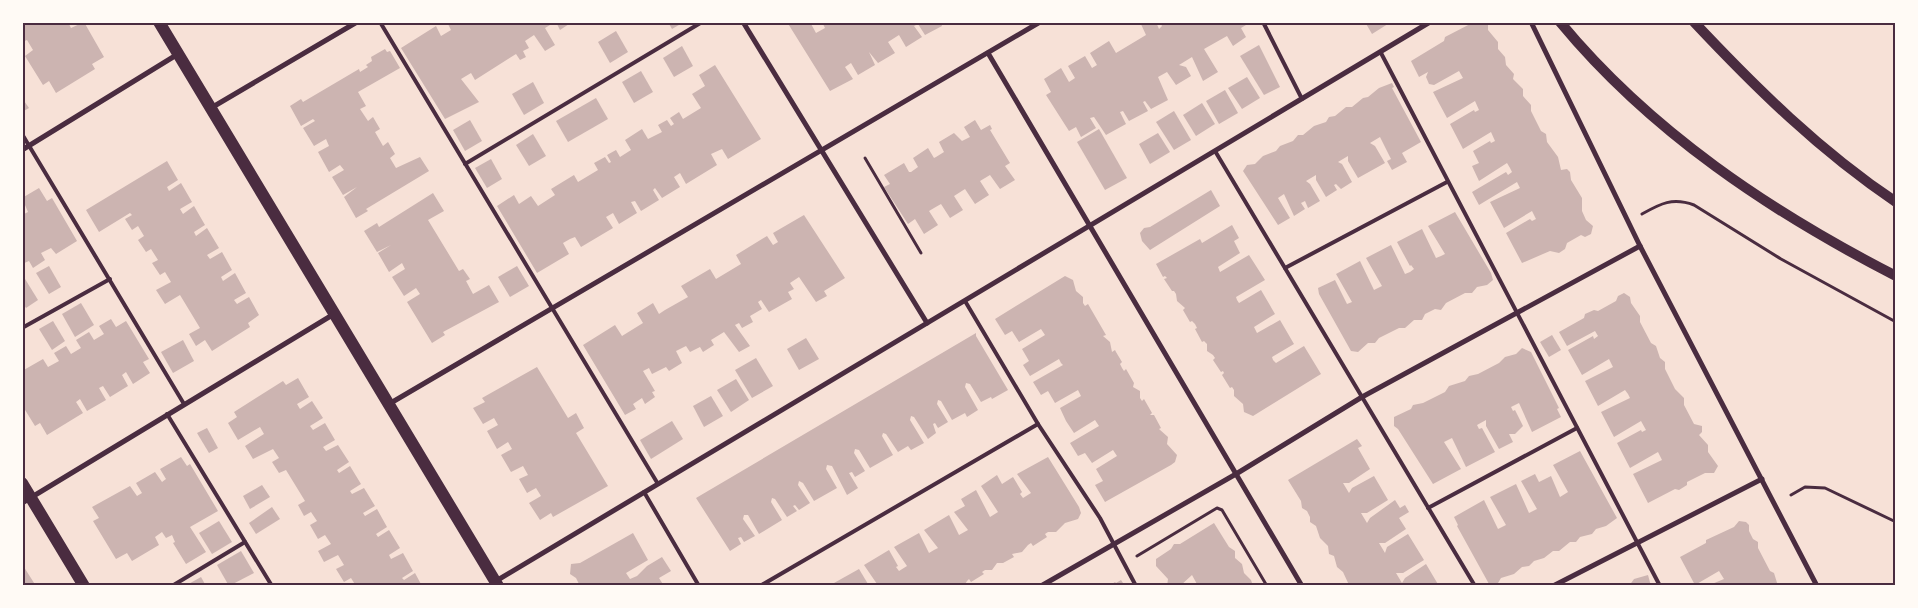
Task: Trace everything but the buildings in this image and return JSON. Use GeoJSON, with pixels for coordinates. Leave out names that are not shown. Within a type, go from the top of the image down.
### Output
{"type":"FeatureCollection","features":[{"type":"Feature","properties":{"kind":"main road"},"geometry":{"type":"LineString","coordinates":[[159,22],[497,583]]}},
{"type":"Feature","properties":{"kind":"main road"},"geometry":{"type":"LineString","coordinates":[[1560,22],[1581,47],[1629,94],[1692,149],[1740,185],[1809,230],[1896,276]]}},
{"type":"Feature","properties":{"kind":"main road"},"geometry":{"type":"LineString","coordinates":[[1694,22],[1772,102],[1821,146],[1896,202]]}},
{"type":"Feature","properties":{"kind":"main road"},"geometry":{"type":"LineString","coordinates":[[22,483],[27,500],[84,586]]}},
{"type":"Feature","properties":{"kind":"street"},"geometry":{"type":"LineString","coordinates":[[211,108],[357,22]]}},
{"type":"Feature","properties":{"kind":"street"},"geometry":{"type":"LineString","coordinates":[[743,22],[927,323]]}},
{"type":"Feature","properties":{"kind":"street"},"geometry":{"type":"LineString","coordinates":[[389,404],[1040,22]]}},
{"type":"Feature","properties":{"kind":"street"},"geometry":{"type":"LineString","coordinates":[[497,583],[644,492],[1430,22]]}},
{"type":"Feature","properties":{"kind":"street"},"geometry":{"type":"LineString","coordinates":[[1531,22],[1640,246],[1817,586]]}},
{"type":"Feature","properties":{"kind":"street"},"geometry":{"type":"LineString","coordinates":[[988,53],[1302,586]]}},
{"type":"Feature","properties":{"kind":"street"},"geometry":{"type":"LineString","coordinates":[[22,150],[178,54]]}},
{"type":"Feature","properties":{"kind":"street"},"geometry":{"type":"LineString","coordinates":[[1041,586],[1236,474],[1362,397],[1640,246]]}},
{"type":"Feature","properties":{"kind":"street"},"geometry":{"type":"LineString","coordinates":[[27,500],[335,314]]}},
{"type":"Feature","properties":{"kind":"street"},"geometry":{"type":"LineString","coordinates":[[1553,586],[1762,479]]}},
{"type":"Feature","properties":{"kind":"lane"},"geometry":{"type":"LineString","coordinates":[[380,22],[658,484]]}},
{"type":"Feature","properties":{"kind":"lane"},"geometry":{"type":"LineString","coordinates":[[465,164],[702,22]]}},
{"type":"Feature","properties":{"kind":"lane"},"geometry":{"type":"LineString","coordinates":[[1263,22],[1302,99]]}},
{"type":"Feature","properties":{"kind":"lane"},"geometry":{"type":"LineString","coordinates":[[1381,53],[1660,586]]}},
{"type":"Feature","properties":{"kind":"lane"},"geometry":{"type":"LineString","coordinates":[[22,134],[184,404]]}},
{"type":"Feature","properties":{"kind":"lane"},"geometry":{"type":"LineString","coordinates":[[1215,151],[1475,586]]}},
{"type":"Feature","properties":{"kind":"lane"},"geometry":{"type":"LineString","coordinates":[[1285,268],[1448,182]]}},
{"type":"Feature","properties":{"kind":"lane"},"geometry":{"type":"LineString","coordinates":[[22,328],[110,279]]}},
{"type":"Feature","properties":{"kind":"lane"},"geometry":{"type":"LineString","coordinates":[[965,301],[1038,424],[1100,518],[1136,586]]}},
{"type":"Feature","properties":{"kind":"lane"},"geometry":{"type":"LineString","coordinates":[[168,414],[272,586]]}},
{"type":"Feature","properties":{"kind":"lane"},"geometry":{"type":"LineString","coordinates":[[760,586],[1038,424]]}},
{"type":"Feature","properties":{"kind":"lane"},"geometry":{"type":"LineString","coordinates":[[1428,508],[1577,428]]}},
{"type":"Feature","properties":{"kind":"lane"},"geometry":{"type":"LineString","coordinates":[[644,492],[699,586]]}},
{"type":"Feature","properties":{"kind":"lane"},"geometry":{"type":"LineString","coordinates":[[172,586],[245,542]]}},
{"type":"Feature","properties":{"kind":"path"},"geometry":{"type":"LineString","coordinates":[[865,158],[921,253]]}},
{"type":"Feature","properties":{"kind":"path"},"geometry":{"type":"LineString","coordinates":[[1637,217],[1664,202],[1683,201],[1694,205],[1781,259],[1896,322]]}},
{"type":"Feature","properties":{"kind":"path"},"geometry":{"type":"LineString","coordinates":[[1791,495],[1806,488],[1825,488],[1896,522]]}},
{"type":"Feature","properties":{"kind":"path"},"geometry":{"type":"LineString","coordinates":[[1133,559],[1217,508],[1222,510],[1267,586]]}}]}
